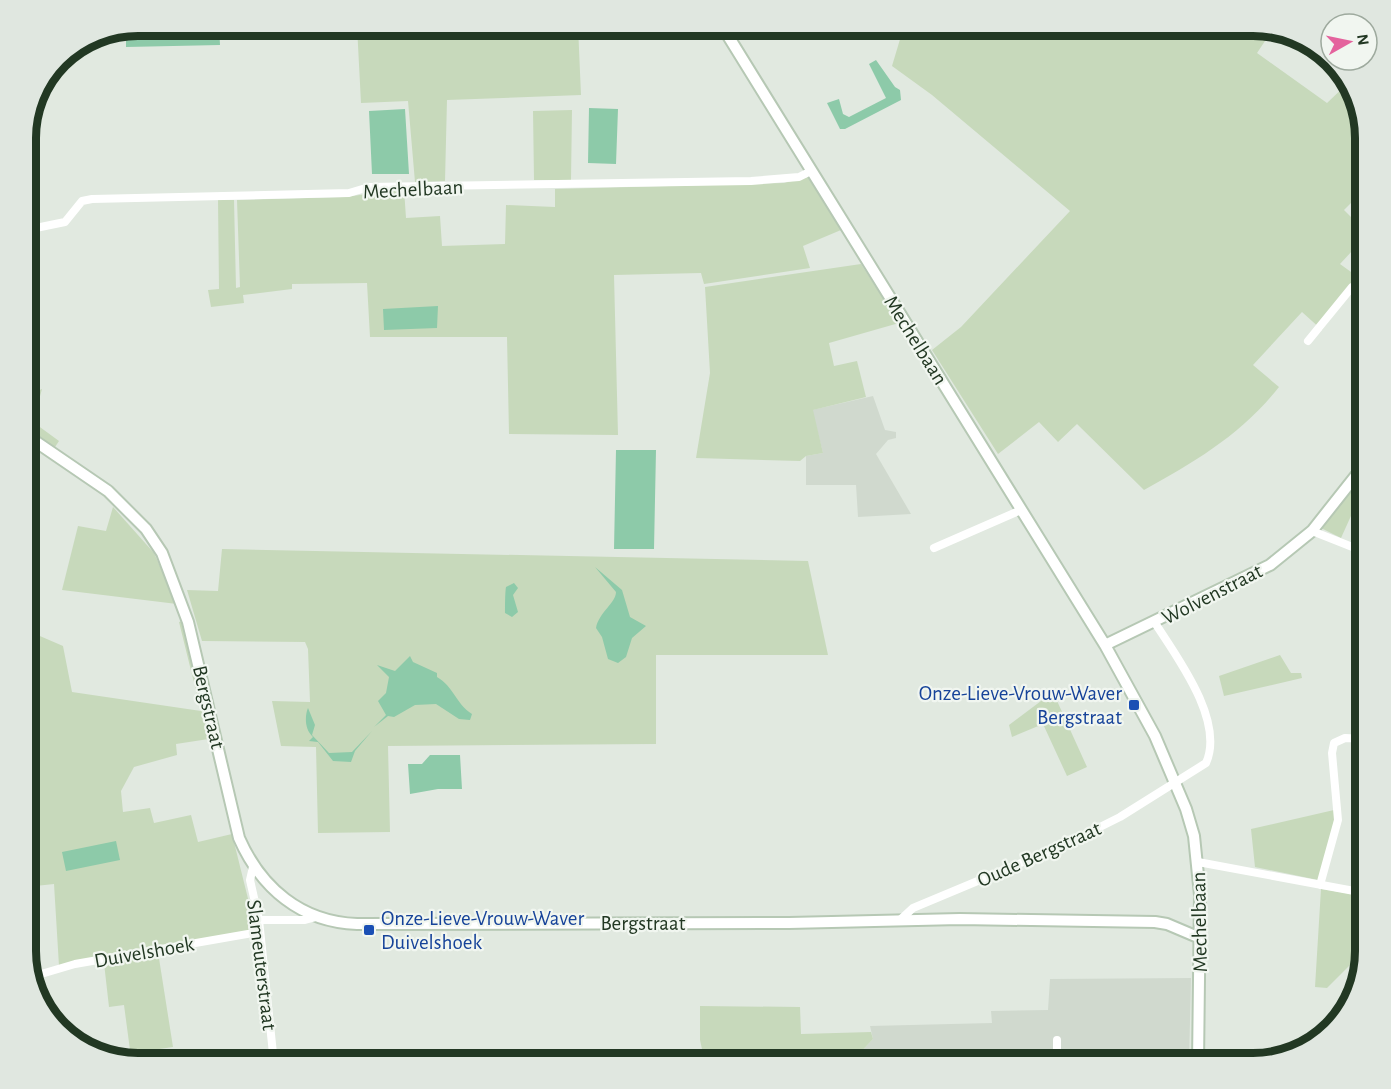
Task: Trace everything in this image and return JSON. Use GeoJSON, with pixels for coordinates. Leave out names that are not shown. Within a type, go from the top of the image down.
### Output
{"type":"FeatureCollection","features":[{"type":"Feature","properties":{"kind":"street","name":"Mechelbaan"},"geometry":{"type":"LineString","coordinates":[[728,36],[1105,645],[1142,710],[1176,783],[1190,823],[1198,862],[1200,938],[1198,1053]]}},
{"type":"Feature","properties":{"kind":"street","name":"Mechelbaan"},"geometry":{"type":"LineString","coordinates":[[36,228],[65,222],[82,201],[92,199],[349,193],[369,187],[751,181],[799,177],[811,171]]}},
{"type":"Feature","properties":{"kind":"street"},"geometry":{"type":"LineString","coordinates":[[1308,341],[1355,286]]}},
{"type":"Feature","properties":{"kind":"street","name":"Bergstraat"},"geometry":{"type":"LineString","coordinates":[[36,442],[108,491],[146,529],[162,553],[188,622],[216,734],[235,825],[253,867],[276,893],[316,917],[340,923],[357,924],[789,923],[900,920],[1155,922],[1167,924],[1200,938]]}},
{"type":"Feature","properties":{"kind":"street","name":"Wolvenstraat"},"geometry":{"type":"LineString","coordinates":[[1105,645],[1155,623],[1262,569],[1312,531],[1355,477]]}},
{"type":"Feature","properties":{"kind":"street"},"geometry":{"type":"LineString","coordinates":[[934,548],[1021,510]]}},
{"type":"Feature","properties":{"kind":"street"},"geometry":{"type":"LineString","coordinates":[[1312,531],[1355,548]]}},
{"type":"Feature","properties":{"kind":"street"},"geometry":{"type":"LineString","coordinates":[[1155,623],[1194,684],[1204,707],[1210,742],[1206,763],[1176,783]]}},
{"type":"Feature","properties":{"kind":"street"},"geometry":{"type":"LineString","coordinates":[[1320,885],[1338,819],[1332,753],[1337,740],[1355,739]]}},
{"type":"Feature","properties":{"kind":"street","name":"Oude Bergstraat"},"geometry":{"type":"LineString","coordinates":[[900,920],[921,904],[1064,845],[1120,817],[1176,783]]}},
{"type":"Feature","properties":{"kind":"street"},"geometry":{"type":"LineString","coordinates":[[1198,862],[1355,891]]}},
{"type":"Feature","properties":{"kind":"street","name":"Slameuterstraat"},"geometry":{"type":"LineString","coordinates":[[253,867],[250,880],[259,920],[273,1053]]}},
{"type":"Feature","properties":{"kind":"street"},"geometry":{"type":"LineString","coordinates":[[259,920],[305,920],[316,917]]}},
{"type":"Feature","properties":{"kind":"street","name":"Duivelshoek"},"geometry":{"type":"LineString","coordinates":[[39,975],[75,964],[259,932]]}},
{"type":"Feature","properties":{"kind":"street"},"geometry":{"type":"LineString","coordinates":[[1057,1040],[1057,1053]]}},
{"type":"Feature","properties":{"kind":"shaded area"},"geometry":{"type":"Polygon","coordinates":[[[220,36],[220,45],[126,47],[126,37],[220,36]]]}},
{"type":"Feature","properties":{"kind":"shaded area"},"geometry":{"type":"Polygon","coordinates":[[[358,36],[578,36],[581,95],[447,100],[445,181],[415,182],[408,101],[361,103],[358,36]]]}},
{"type":"Feature","properties":{"kind":"shaded area"},"geometry":{"type":"Polygon","coordinates":[[[901,36],[1268,37],[1257,53],[1327,103],[1342,88],[1350,105],[1355,138],[1355,199],[1344,210],[1355,221],[1355,248],[1340,264],[1355,275],[1355,280],[1347,288],[1351,293],[1322,330],[1302,312],[1253,365],[1279,387],[1265,404],[1217,446],[1144,490],[1077,424],[1058,442],[1039,422],[998,454],[932,350],[961,327],[1070,211],[932,95],[892,66],[901,36]]]}},
{"type":"Feature","properties":{"kind":"shaded area"},"geometry":{"type":"Polygon","coordinates":[[[876,60],[895,87],[900,90],[901,100],[845,129],[840,129],[827,103],[839,99],[843,114],[849,117],[886,98],[869,64],[876,60]]]}},
{"type":"Feature","properties":{"kind":"shaded area"},"geometry":{"type":"Polygon","coordinates":[[[589,108],[618,109],[616,164],[588,163],[589,108]]]}},
{"type":"Feature","properties":{"kind":"shaded area"},"geometry":{"type":"Polygon","coordinates":[[[405,109],[409,174],[372,174],[369,111],[405,109]]]}},
{"type":"Feature","properties":{"kind":"shaded area"},"geometry":{"type":"Polygon","coordinates":[[[572,110],[571,180],[534,180],[533,111],[572,110]]]}},
{"type":"Feature","properties":{"kind":"shaded area"},"geometry":{"type":"Polygon","coordinates":[[[808,177],[841,230],[803,246],[810,268],[704,284],[701,273],[614,275],[618,435],[509,434],[507,337],[370,337],[367,283],[292,284],[292,289],[243,295],[244,303],[211,307],[208,290],[219,289],[218,200],[234,200],[236,288],[240,287],[237,200],[345,197],[404,189],[406,218],[440,216],[442,246],[505,244],[506,205],[555,207],[555,189],[784,183],[808,177]]]}},
{"type":"Feature","properties":{"kind":"shaded area"},"geometry":{"type":"Polygon","coordinates":[[[861,264],[899,323],[829,343],[834,366],[857,361],[866,397],[813,410],[823,453],[806,456],[800,461],[696,458],[710,373],[705,287],[861,264]]]}},
{"type":"Feature","properties":{"kind":"shaded area"},"geometry":{"type":"Polygon","coordinates":[[[438,306],[437,328],[384,330],[383,309],[438,306]]]}},
{"type":"Feature","properties":{"kind":"shaded area"},"geometry":{"type":"Polygon","coordinates":[[[42,389],[36,411],[36,392],[42,389]]]}},
{"type":"Feature","properties":{"kind":"shaded area"},"geometry":{"type":"Polygon","coordinates":[[[873,396],[885,430],[896,432],[896,438],[888,440],[876,454],[911,514],[858,517],[856,485],[806,485],[806,456],[823,453],[812,410],[873,396]]]}},
{"type":"Feature","properties":{"kind":"shaded area"},"geometry":{"type":"Polygon","coordinates":[[[36,424],[59,441],[55,447],[36,437],[36,424]]]}},
{"type":"Feature","properties":{"kind":"shaded area"},"geometry":{"type":"Polygon","coordinates":[[[616,450],[656,450],[654,549],[614,549],[616,450]]]}},
{"type":"Feature","properties":{"kind":"shaded area"},"geometry":{"type":"Polygon","coordinates":[[[1351,491],[1355,493],[1355,507],[1341,538],[1321,528],[1351,491]]]}},
{"type":"Feature","properties":{"kind":"shaded area"},"geometry":{"type":"Polygon","coordinates":[[[113,507],[154,553],[177,604],[62,590],[78,526],[106,531],[113,507]]]}},
{"type":"Feature","properties":{"kind":"shaded area"},"geometry":{"type":"Polygon","coordinates":[[[222,549],[808,561],[828,655],[656,655],[656,744],[388,746],[390,832],[318,833],[316,747],[281,746],[272,701],[310,702],[308,649],[305,642],[202,641],[187,590],[218,591],[222,549]]]}},
{"type":"Feature","properties":{"kind":"shaded area"},"geometry":{"type":"Polygon","coordinates":[[[595,567],[622,590],[630,617],[646,626],[632,638],[626,657],[618,663],[608,659],[602,637],[596,628],[600,617],[616,592],[595,567]]]}},
{"type":"Feature","properties":{"kind":"shaded area"},"geometry":{"type":"Polygon","coordinates":[[[514,583],[518,588],[513,595],[518,612],[512,617],[505,613],[505,592],[506,587],[514,583]]]}},
{"type":"Feature","properties":{"kind":"shaded area"},"geometry":{"type":"Polygon","coordinates":[[[187,620],[215,738],[176,744],[177,755],[134,767],[121,791],[123,812],[150,808],[154,823],[191,815],[198,842],[232,834],[255,927],[252,930],[59,966],[54,884],[36,886],[38,811],[36,802],[36,634],[63,646],[72,692],[201,711],[179,622],[187,620]]]}},
{"type":"Feature","properties":{"kind":"shaded area"},"geometry":{"type":"Polygon","coordinates":[[[1280,655],[1291,673],[1301,673],[1302,678],[1224,696],[1219,676],[1280,655]]]}},
{"type":"Feature","properties":{"kind":"shaded area"},"geometry":{"type":"Polygon","coordinates":[[[410,656],[413,662],[437,673],[437,677],[472,714],[470,720],[459,719],[436,704],[415,705],[394,717],[388,716],[374,727],[386,715],[378,701],[386,693],[389,677],[377,665],[395,671],[410,656]]]}},
{"type":"Feature","properties":{"kind":"shaded area"},"geometry":{"type":"Polygon","coordinates":[[[1053,692],[1087,767],[1067,776],[1043,724],[1012,737],[1009,725],[1053,692]]]}},
{"type":"Feature","properties":{"kind":"shaded area"},"geometry":{"type":"Polygon","coordinates":[[[308,708],[315,725],[312,735],[329,753],[352,752],[372,731],[355,751],[351,762],[333,761],[318,742],[309,741],[313,737],[307,726],[308,708]]]}},
{"type":"Feature","properties":{"kind":"shaded area"},"geometry":{"type":"Polygon","coordinates":[[[430,755],[460,755],[462,789],[438,789],[410,794],[408,764],[422,764],[430,755]]]}},
{"type":"Feature","properties":{"kind":"shaded area"},"geometry":{"type":"Polygon","coordinates":[[[1334,810],[1334,824],[1318,880],[1255,867],[1251,829],[1334,810]]]}},
{"type":"Feature","properties":{"kind":"shaded area"},"geometry":{"type":"Polygon","coordinates":[[[116,841],[120,860],[66,871],[62,852],[116,841]]]}},
{"type":"Feature","properties":{"kind":"shaded area"},"geometry":{"type":"Polygon","coordinates":[[[1321,889],[1355,894],[1354,961],[1327,988],[1315,987],[1321,889]]]}},
{"type":"Feature","properties":{"kind":"shaded area"},"geometry":{"type":"Polygon","coordinates":[[[158,952],[173,1047],[139,1052],[130,1050],[124,1005],[109,1007],[104,963],[158,952]]]}},
{"type":"Feature","properties":{"kind":"shaded area"},"geometry":{"type":"Polygon","coordinates":[[[1191,978],[1189,1053],[860,1053],[873,1039],[870,1026],[992,1023],[991,1011],[1048,1010],[1050,979],[1191,978]]]}},
{"type":"Feature","properties":{"kind":"shaded area"},"geometry":{"type":"Polygon","coordinates":[[[700,1006],[800,1007],[801,1034],[871,1032],[873,1039],[860,1053],[703,1053],[700,1040],[700,1006]]]}},
{"type":"Feature","properties":{"kind":"place","name":"Onze-Lieve-Vrouw-Waver Bergstraat"},"geometry":{"type":"Point","coordinates":[1134,705]}},
{"type":"Feature","properties":{"kind":"place","name":"Onze-Lieve-Vrouw-Waver Duivelshoek"},"geometry":{"type":"Point","coordinates":[369,930]}}]}
